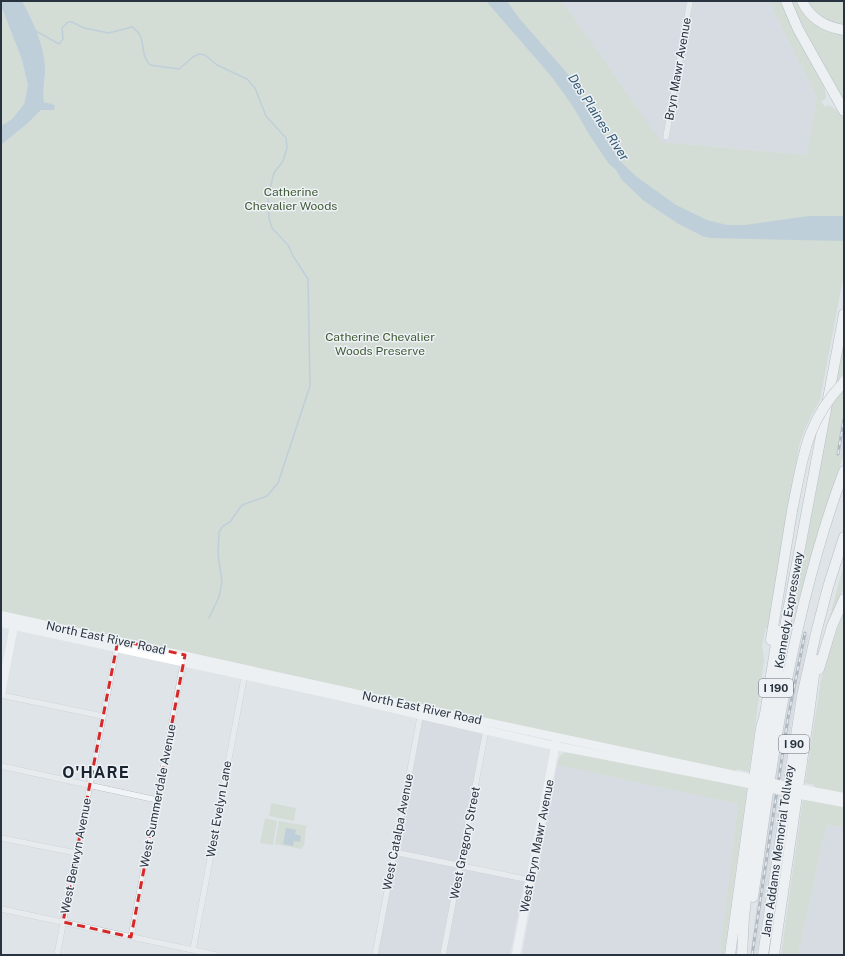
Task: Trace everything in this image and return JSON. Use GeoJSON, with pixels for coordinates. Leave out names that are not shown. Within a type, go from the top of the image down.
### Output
{"type":"FeatureCollection","features":[{"type":"Feature","properties":{"kind":"highway"},"geometry":{"type":"LineString","coordinates":[[786,1],[798,29],[844,112]]}},
{"type":"Feature","properties":{"kind":"highway"},"geometry":{"type":"LineString","coordinates":[[802,1],[808,12],[818,21],[830,27],[844,30]]}},
{"type":"Feature","properties":{"kind":"highway","name":"Kennedy Expressway"},"geometry":{"type":"LineString","coordinates":[[743,950],[744,916],[757,815],[783,642],[844,314]]}},
{"type":"Feature","properties":{"kind":"highway"},"geometry":{"type":"LineString","coordinates":[[730,955],[761,728],[772,628],[803,455],[809,436],[823,406],[844,382]]}},
{"type":"Feature","properties":{"kind":"highway"},"geometry":{"type":"LineString","coordinates":[[761,728],[765,714],[781,613],[822,432]]}},
{"type":"Feature","properties":{"kind":"highway","name":"Jane Addams Memorial Tollway"},"geometry":{"type":"LineString","coordinates":[[743,950],[750,917],[781,712],[795,640],[827,521],[844,471]]}},
{"type":"Feature","properties":{"kind":"highway","name":"Jane Addams Memorial Tollway"},"geometry":{"type":"LineString","coordinates":[[815,563],[844,484]]}},
{"type":"Feature","properties":{"kind":"highway","name":"Jane Addams Memorial Tollway"},"geometry":{"type":"LineString","coordinates":[[763,955],[802,696],[828,586],[844,537]]}},
{"type":"Feature","properties":{"kind":"highway"},"geometry":{"type":"LineString","coordinates":[[774,955],[818,650],[844,547]]}},
{"type":"Feature","properties":{"kind":"highway"},"geometry":{"type":"LineString","coordinates":[[810,706],[826,644],[844,599]]}},
{"type":"Feature","properties":{"kind":"main road","name":"North East River Road"},"geometry":{"type":"LineString","coordinates":[[1,615],[15,622]]}},
{"type":"Feature","properties":{"kind":"main road","name":"North East River Road"},"geometry":{"type":"LineString","coordinates":[[1,622],[15,622],[421,712],[557,737],[807,793],[844,803]]}},
{"type":"Feature","properties":{"kind":"main road"},"geometry":{"type":"LineString","coordinates":[[1,694],[15,622]]}},
{"type":"Feature","properties":{"kind":"main road","name":"North East River Road"},"geometry":{"type":"LineString","coordinates":[[421,712],[486,730],[556,746],[740,779]]}},
{"type":"Feature","properties":{"kind":"main road","name":"West Bryn Mawr Avenue"},"geometry":{"type":"LineString","coordinates":[[516,955],[557,737]]}},
{"type":"Feature","properties":{"kind":"main road","name":"North East River Road"},"geometry":{"type":"LineString","coordinates":[[807,793],[844,797]]}},
{"type":"Feature","properties":{"kind":"street","name":"Bryn Mawr Avenue"},"geometry":{"type":"LineString","coordinates":[[666,137],[690,1]]}},
{"type":"Feature","properties":{"kind":"street","name":"West Berwyn Avenue"},"geometry":{"type":"LineString","coordinates":[[57,955],[117,644]]}},
{"type":"Feature","properties":{"kind":"street","name":"West Summerdale Avenue"},"geometry":{"type":"LineString","coordinates":[[131,937],[184,659]]}},
{"type":"Feature","properties":{"kind":"street","name":"West Evelyn Lane"},"geometry":{"type":"LineString","coordinates":[[193,950],[245,672]]}},
{"type":"Feature","properties":{"kind":"street"},"geometry":{"type":"LineString","coordinates":[[1,694],[102,716]]}},
{"type":"Feature","properties":{"kind":"street","name":"West Catalpa Avenue"},"geometry":{"type":"LineString","coordinates":[[375,955],[421,712]]}},
{"type":"Feature","properties":{"kind":"street","name":"West Gregory Street"},"geometry":{"type":"LineString","coordinates":[[443,955],[486,730]]}},
{"type":"Feature","properties":{"kind":"street"},"geometry":{"type":"LineString","coordinates":[[1,766],[157,800]]}},
{"type":"Feature","properties":{"kind":"street"},"geometry":{"type":"LineString","coordinates":[[1,838],[76,853]]}},
{"type":"Feature","properties":{"kind":"street"},"geometry":{"type":"LineString","coordinates":[[394,852],[530,880]]}},
{"type":"Feature","properties":{"kind":"street"},"geometry":{"type":"LineString","coordinates":[[1,909],[216,955]]}},
{"type":"Feature","properties":{"kind":"highlighted area"},"geometry":{"type":"Polygon","coordinates":[[[118,640],[185,655],[131,937],[63,922],[118,640]]]}},
{"type":"Feature","properties":{"kind":"shaded area"},"geometry":{"type":"Polygon","coordinates":[[[562,1],[770,1],[775,14],[817,97],[808,155],[663,142],[661,147],[562,1]]]}},
{"type":"Feature","properties":{"kind":"shaded area"},"geometry":{"type":"Polygon","coordinates":[[[844,408],[844,449],[843,455],[837,454],[844,408]]]}},
{"type":"Feature","properties":{"kind":"shaded area"},"geometry":{"type":"Polygon","coordinates":[[[803,633],[809,634],[793,713],[757,955],[750,955],[775,776],[795,666],[803,633]]]}},
{"type":"Feature","properties":{"kind":"shaded area"},"geometry":{"type":"Polygon","coordinates":[[[420,719],[485,733],[460,866],[525,879],[510,955],[375,955],[420,719]]]}},
{"type":"Feature","properties":{"kind":"shaded area"},"geometry":{"type":"Polygon","coordinates":[[[557,765],[738,804],[720,955],[522,955],[557,765]]]}},
{"type":"Feature","properties":{"kind":"shaded area"},"geometry":{"type":"Polygon","coordinates":[[[826,825],[844,827],[844,955],[798,955],[826,825]]]}},
{"type":"Feature","properties":{"kind":"green space","name":"Catherine Chevalier Woods"},"geometry":{"type":"Polygon","coordinates":[[[22,1],[562,1],[662,142],[807,155],[817,97],[775,14],[770,1],[782,1],[824,86],[826,98],[821,102],[825,107],[829,105],[844,117],[844,273],[820,400],[808,422],[799,446],[768,628],[766,628],[762,645],[764,660],[749,772],[737,769],[736,772],[445,711],[342,686],[1,612],[1,145],[28,123],[41,110],[54,110],[54,105],[44,102],[44,57],[30,16],[22,1]]]}},
{"type":"Feature","properties":{"kind":"green space"},"geometry":{"type":"Polygon","coordinates":[[[790,1],[799,1],[844,33],[844,102],[806,37],[790,1]]]}},
{"type":"Feature","properties":{"kind":"green space"},"geometry":{"type":"Polygon","coordinates":[[[808,1],[844,1],[844,25],[838,24],[823,17],[814,10],[808,1]]]}},
{"type":"Feature","properties":{"kind":"green space"},"geometry":{"type":"Polygon","coordinates":[[[1,6],[21,57],[28,85],[24,104],[12,119],[1,126],[1,6]]]}},
{"type":"Feature","properties":{"kind":"green space"},"geometry":{"type":"Polygon","coordinates":[[[844,342],[844,374],[836,382],[844,342]]]}},
{"type":"Feature","properties":{"kind":"green space"},"geometry":{"type":"Polygon","coordinates":[[[844,386],[844,408],[837,454],[843,455],[844,448],[844,453],[810,559],[791,629],[833,398],[844,386]]]}},
{"type":"Feature","properties":{"kind":"green space"},"geometry":{"type":"Polygon","coordinates":[[[844,564],[844,587],[828,623],[844,564]]]}},
{"type":"Feature","properties":{"kind":"green space"},"geometry":{"type":"Polygon","coordinates":[[[844,612],[844,794],[814,788],[814,785],[805,783],[821,679],[833,640],[844,612]]]}},
{"type":"Feature","properties":{"kind":"green space"},"geometry":{"type":"Polygon","coordinates":[[[569,751],[747,788],[724,955],[720,955],[738,804],[557,765],[561,756],[569,751]]]}},
{"type":"Feature","properties":{"kind":"green space"},"geometry":{"type":"Polygon","coordinates":[[[803,799],[844,807],[844,827],[826,825],[798,955],[781,955],[803,799]]]}},
{"type":"Feature","properties":{"kind":"green space"},"geometry":{"type":"Polygon","coordinates":[[[271,803],[296,808],[294,821],[269,816],[271,803]]]}},
{"type":"Feature","properties":{"kind":"green space"},"geometry":{"type":"Polygon","coordinates":[[[265,818],[277,821],[273,845],[260,843],[265,818]]]}},
{"type":"Feature","properties":{"kind":"green space"},"geometry":{"type":"Polygon","coordinates":[[[279,821],[308,826],[306,828],[304,846],[302,849],[275,844],[279,821]]]}},
{"type":"Feature","properties":{"kind":"water"},"geometry":{"type":"Polygon","coordinates":[[[1,1],[22,1],[34,24],[44,57],[44,102],[55,105],[54,110],[41,110],[28,123],[1,145],[1,126],[12,119],[24,104],[28,85],[21,57],[1,6],[1,1]]]}},
{"type":"Feature","properties":{"kind":"water"},"geometry":{"type":"Polygon","coordinates":[[[486,1],[507,1],[519,18],[574,81],[587,109],[621,162],[637,177],[676,205],[707,220],[727,225],[745,225],[809,216],[844,216],[844,241],[710,238],[702,236],[677,223],[644,201],[622,180],[616,170],[609,164],[590,136],[572,105],[551,76],[486,1]]]}},
{"type":"Feature","properties":{"kind":"water"},"geometry":{"type":"Polygon","coordinates":[[[286,828],[296,830],[295,834],[301,836],[300,842],[294,841],[293,846],[283,844],[286,828]]]}},
{"type":"Feature","properties":{"kind":"waterway"},"geometry":{"type":"LineString","coordinates":[[36,31],[59,44],[63,39],[62,28],[68,22],[72,22],[84,28],[109,33],[132,27],[140,35],[144,55],[150,65],[179,69],[193,57],[199,54],[205,55],[217,65],[247,79],[255,88],[266,116],[286,138],[287,148],[283,161],[274,173],[268,196],[269,218],[272,228],[288,245],[293,256],[308,279],[310,386],[278,483],[267,496],[242,505],[230,522],[223,526],[219,532],[218,554],[222,582],[219,597],[209,618]]}},
{"type":"Feature","properties":{"kind":"railway"},"geometry":{"type":"LineString","coordinates":[[838,454],[844,419]]}},
{"type":"Feature","properties":{"kind":"railway"},"geometry":{"type":"LineString","coordinates":[[752,955],[788,718],[805,633]]}},
{"type":"Feature","properties":{"kind":"district","name":"O'HARE"},"geometry":{"type":"Point","coordinates":[96,772]}},
{"type":"Feature","properties":{"kind":"water label","name":"Des Plaines River"},"geometry":{"type":"Point","coordinates":[599,117]}},
{"type":"Feature","properties":{"kind":"park label","name":"Catherine Chevalier Woods Preserve"},"geometry":{"type":"Point","coordinates":[380,344]}}]}
